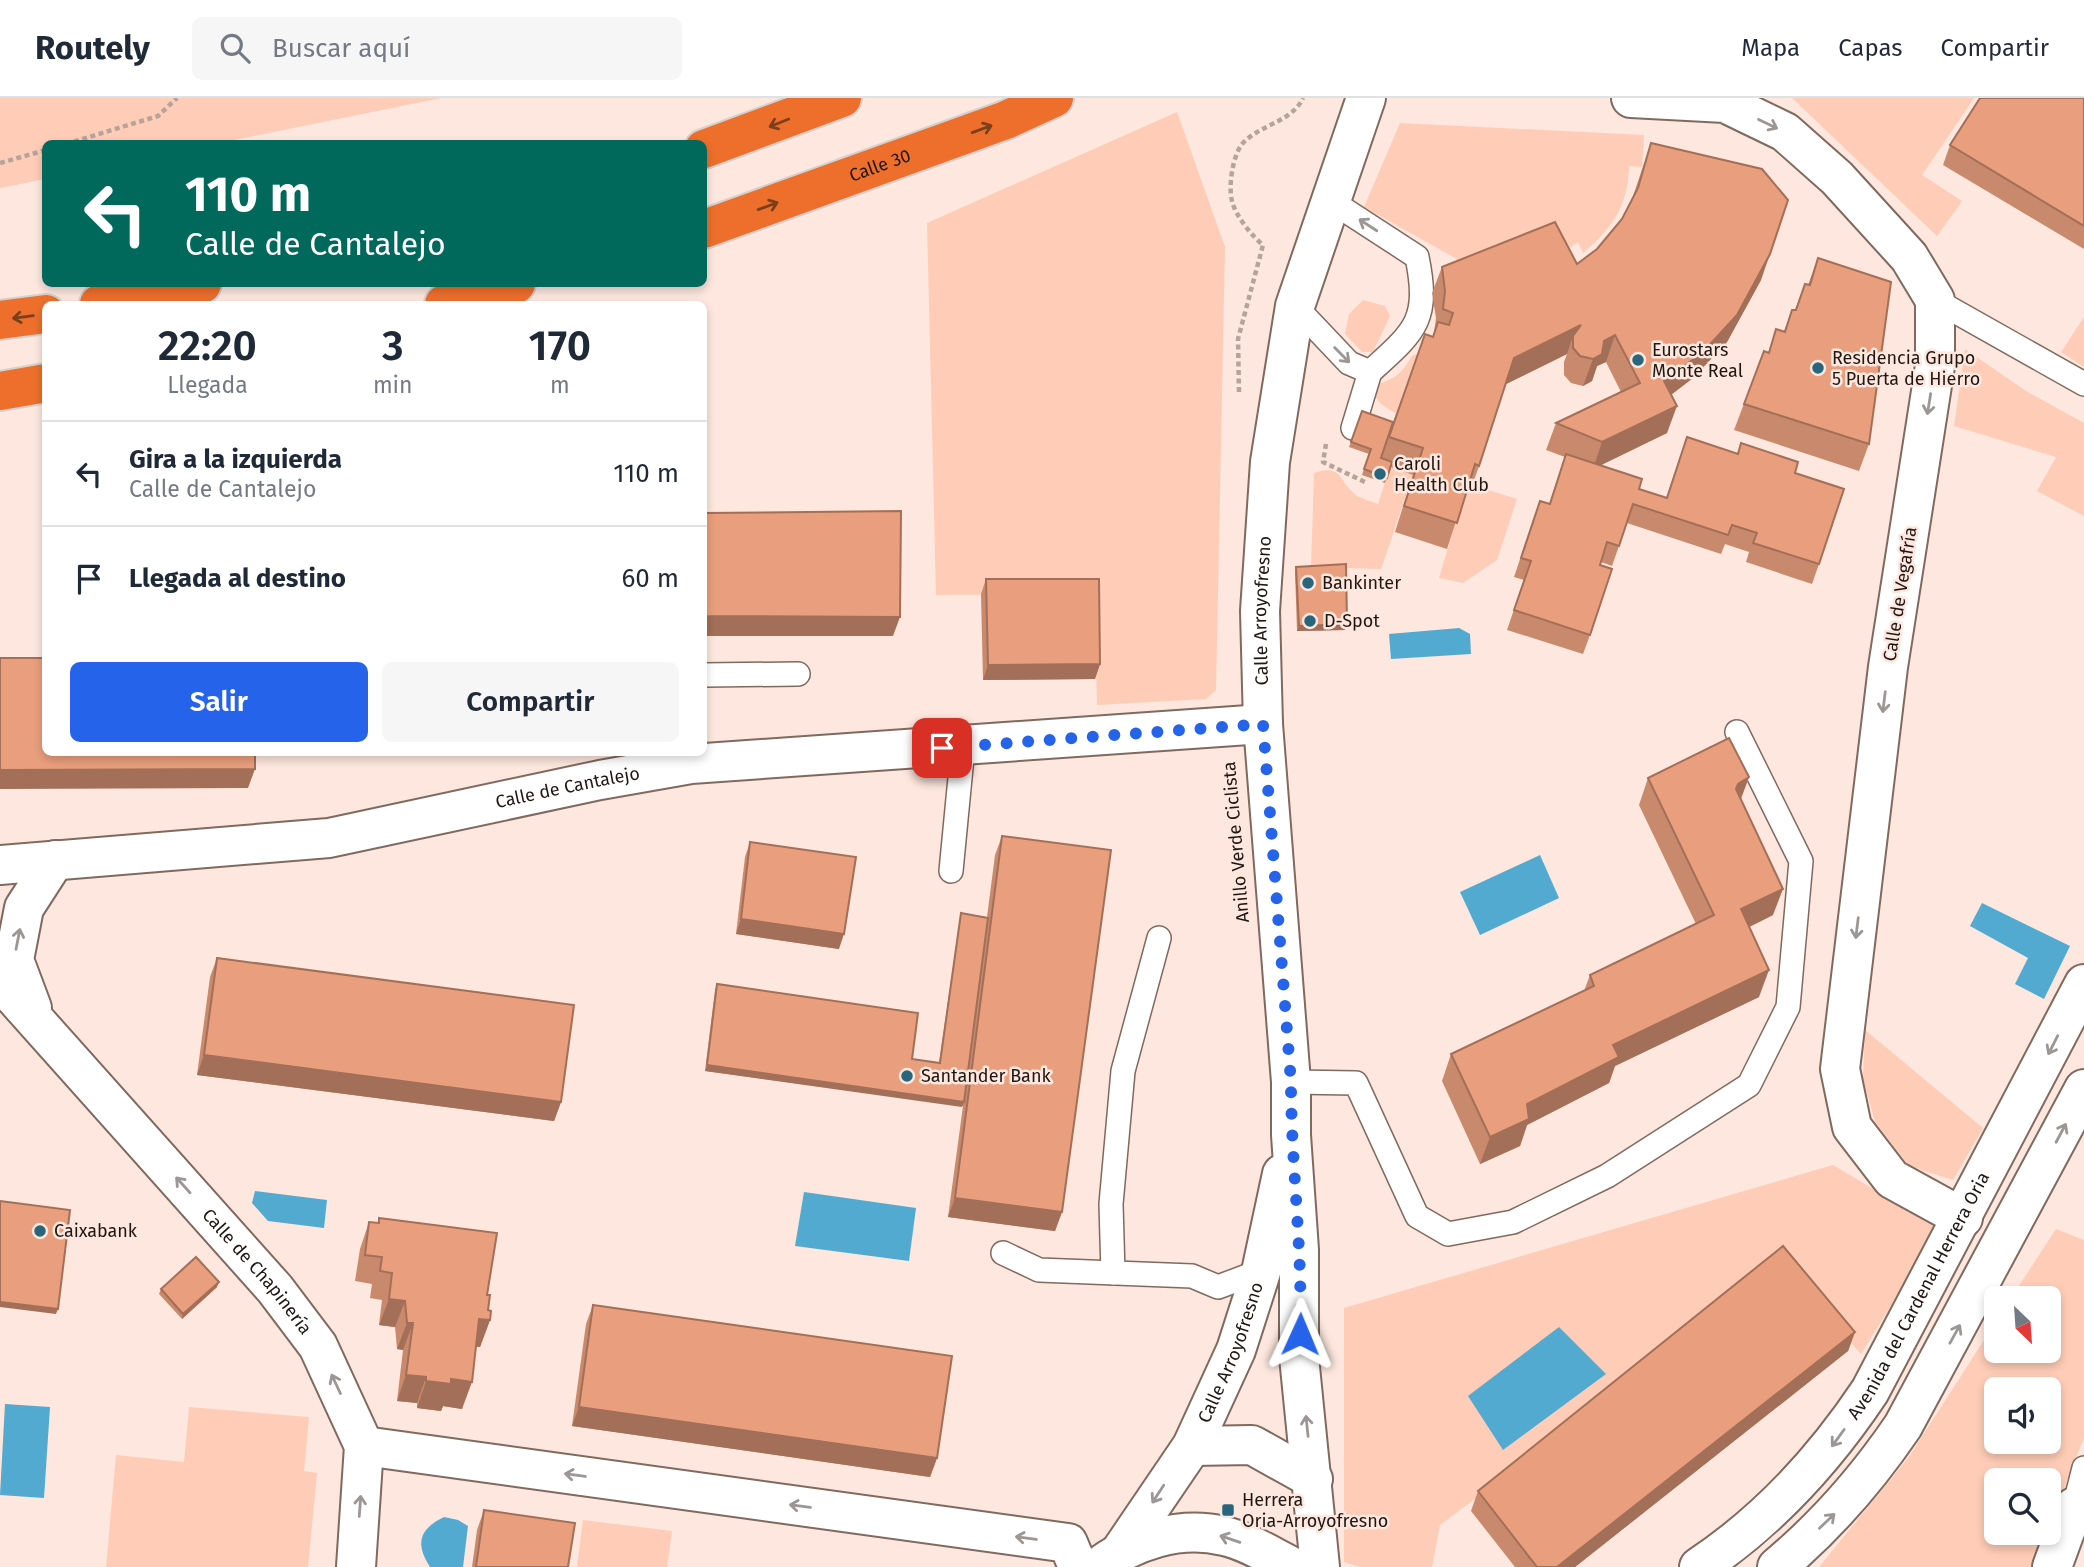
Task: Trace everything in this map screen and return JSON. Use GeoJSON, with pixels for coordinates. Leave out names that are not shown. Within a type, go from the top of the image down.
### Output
{"type":"FeatureCollection","features":[{"type":"Feature","properties":{"kind":"highway"},"geometry":{"type":"LineString","coordinates":[[707,148],[842,98]]}},
{"type":"Feature","properties":{"kind":"highway","name":"Calle 30"},"geometry":{"type":"LineString","coordinates":[[707,228],[1006,120],[1054,98]]}},
{"type":"Feature","properties":{"kind":"highway"},"geometry":{"type":"LineString","coordinates":[[114,301],[187,287]]}},
{"type":"Feature","properties":{"kind":"highway"},"geometry":{"type":"LineString","coordinates":[[455,301],[505,287]]}},
{"type":"Feature","properties":{"kind":"highway"},"geometry":{"type":"LineString","coordinates":[[0,320],[42,315]]}},
{"type":"Feature","properties":{"kind":"highway"},"geometry":{"type":"LineString","coordinates":[[0,391],[42,384]]}},
{"type":"Feature","properties":{"kind":"street","name":"Calle Arroyofresno"},"geometry":{"type":"LineString","coordinates":[[1320,1567],[1299,1357],[1299,1250],[1291,1135],[1291,1082],[1263,724],[1260,611],[1270,462],[1295,306],[1366,98]]}},
{"type":"Feature","properties":{"kind":"street"},"geometry":{"type":"LineString","coordinates":[[1631,98],[1725,103],[1785,132],[1837,178],[1909,257],[1935,300]]}},
{"type":"Feature","properties":{"kind":"street","name":"Calle de Vegafría"},"geometry":{"type":"LineString","coordinates":[[1935,300],[1935,366],[1888,667],[1840,1069],[1852,1127],[1892,1179],[1963,1218]]}},
{"type":"Feature","properties":{"kind":"street","name":"Calle de Cantalejo"},"geometry":{"type":"LineString","coordinates":[[0,865],[329,838],[691,758],[963,747],[1263,724]]}},
{"type":"Feature","properties":{"kind":"street","name":"Calle de Chapinería"},"geometry":{"type":"LineString","coordinates":[[39,1027],[14,960],[24,908],[55,860]]}},
{"type":"Feature","properties":{"kind":"street","name":"Calle de Chapinería"},"geometry":{"type":"LineString","coordinates":[[0,981],[275,1289],[318,1346],[364,1446],[356,1567]]}},
{"type":"Feature","properties":{"kind":"street","name":"Avenida del Cardenal Herrera Oria"},"geometry":{"type":"LineString","coordinates":[[1699,1567],[1752,1526],[1836,1442],[1870,1391],[2084,984]]}},
{"type":"Feature","properties":{"kind":"street"},"geometry":{"type":"LineString","coordinates":[[1777,1567],[1836,1511],[1875,1467],[1903,1426],[2084,1089]]}},
{"type":"Feature","properties":{"kind":"street","name":"Calle Arroyofresno"},"geometry":{"type":"LineString","coordinates":[[1110,1558],[1192,1446],[1236,1350],[1261,1272],[1291,1135]]}},
{"type":"Feature","properties":{"kind":"street"},"geometry":{"type":"LineString","coordinates":[[1236,1350],[1272,1339],[1299,1357]]}},
{"type":"Feature","properties":{"kind":"street"},"geometry":{"type":"LineString","coordinates":[[1192,1446],[1252,1445],[1313,1479]]}},
{"type":"Feature","properties":{"kind":"street"},"geometry":{"type":"LineString","coordinates":[[364,1446],[1068,1543],[1078,1567]]}},
{"type":"Feature","properties":{"kind":"street"},"geometry":{"type":"LineString","coordinates":[[2052,1567],[2074,1507]]}},
{"type":"Feature","properties":{"kind":"street"},"geometry":{"type":"LineString","coordinates":[[1110,1558],[1156,1536],[1224,1536],[1293,1567]]}},
{"type":"Feature","properties":{"kind":"lane"},"geometry":{"type":"LineString","coordinates":[[1331,201],[1417,257],[1424,293],[1412,333],[1370,372],[1353,428]]}},
{"type":"Feature","properties":{"kind":"lane"},"geometry":{"type":"LineString","coordinates":[[1424,293],[1448,284]]}},
{"type":"Feature","properties":{"kind":"lane"},"geometry":{"type":"LineString","coordinates":[[1935,300],[2084,384]]}},
{"type":"Feature","properties":{"kind":"lane"},"geometry":{"type":"LineString","coordinates":[[1295,306],[1349,363],[1370,372]]}},
{"type":"Feature","properties":{"kind":"lane"},"geometry":{"type":"LineString","coordinates":[[707,676],[798,674]]}},
{"type":"Feature","properties":{"kind":"lane"},"geometry":{"type":"LineString","coordinates":[[1291,1082],[1356,1083],[1417,1216],[1448,1234],[1513,1223],[1607,1176],[1749,1086],[1788,1007],[1801,861],[1737,732]]}},
{"type":"Feature","properties":{"kind":"lane"},"geometry":{"type":"LineString","coordinates":[[951,871],[963,747]]}},
{"type":"Feature","properties":{"kind":"lane"},"geometry":{"type":"LineString","coordinates":[[1113,1273],[1111,1204],[1123,1072],[1159,938]]}},
{"type":"Feature","properties":{"kind":"lane"},"geometry":{"type":"LineString","coordinates":[[1003,1252],[1039,1270],[1192,1276],[1218,1287],[1261,1272],[1299,1250]]}},
{"type":"Feature","properties":{"kind":"lane"},"geometry":{"type":"LineString","coordinates":[[2074,1507],[2084,1468]]}},
{"type":"Feature","properties":{"kind":"path"},"geometry":{"type":"LineString","coordinates":[[79,140],[159,116],[177,98]]}},
{"type":"Feature","properties":{"kind":"path"},"geometry":{"type":"LineString","coordinates":[[1239,394],[1238,339],[1263,245],[1254,238],[1231,201],[1233,166],[1241,144],[1298,110],[1303,98]]}},
{"type":"Feature","properties":{"kind":"path"},"geometry":{"type":"LineString","coordinates":[[0,163],[42,151]]}},
{"type":"Feature","properties":{"kind":"shaded area"},"geometry":{"type":"Polygon","coordinates":[[[0,98],[441,98],[234,140],[42,140],[42,180],[0,188],[0,98]]]}},
{"type":"Feature","properties":{"kind":"shaded area"},"geometry":{"type":"Polygon","coordinates":[[[1792,98],[1974,98],[1922,175],[1962,201],[1937,236],[1792,98]]]}},
{"type":"Feature","properties":{"kind":"shaded area"},"geometry":{"type":"Polygon","coordinates":[[[1177,112],[1225,247],[1216,690],[1206,699],[1097,705],[1094,594],[936,595],[927,223],[1177,112]]]}},
{"type":"Feature","properties":{"kind":"shaded area"},"geometry":{"type":"Polygon","coordinates":[[[1400,123],[1644,135],[1642,167],[1629,166],[1626,193],[1617,215],[1603,234],[1583,253],[1578,242],[1568,249],[1473,268],[1364,207],[1400,123]]]}},
{"type":"Feature","properties":{"kind":"shaded area"},"geometry":{"type":"Polygon","coordinates":[[[1363,300],[1385,306],[1390,316],[1373,352],[1362,352],[1345,334],[1349,314],[1363,300]]]}},
{"type":"Feature","properties":{"kind":"shaded area"},"geometry":{"type":"Polygon","coordinates":[[[2084,317],[2084,367],[2061,352],[2084,317]]]}},
{"type":"Feature","properties":{"kind":"shaded area"},"geometry":{"type":"Polygon","coordinates":[[[1965,349],[2026,391],[2084,423],[2084,516],[2037,491],[2056,457],[1954,426],[1965,349]]]}},
{"type":"Feature","properties":{"kind":"shaded area"},"geometry":{"type":"Polygon","coordinates":[[[1417,354],[1420,357],[1415,361],[1398,414],[1380,403],[1371,385],[1396,376],[1412,356],[1417,354]]]}},
{"type":"Feature","properties":{"kind":"shaded area"},"geometry":{"type":"Polygon","coordinates":[[[1390,467],[1413,475],[1381,569],[1311,567],[1314,473],[1336,472],[1356,495],[1378,504],[1390,467]]]}},
{"type":"Feature","properties":{"kind":"shaded area"},"geometry":{"type":"Polygon","coordinates":[[[1472,485],[1517,499],[1497,560],[1463,583],[1439,578],[1465,491],[1472,485]]]}},
{"type":"Feature","properties":{"kind":"shaded area"},"geometry":{"type":"Polygon","coordinates":[[[1865,1030],[1983,1128],[1953,1180],[1909,1166],[1875,1122],[1863,1079],[1865,1030]]]}},
{"type":"Feature","properties":{"kind":"shaded area"},"geometry":{"type":"Polygon","coordinates":[[[1833,1165],[1939,1228],[1861,1354],[1784,1267],[1440,1525],[1432,1567],[1360,1567],[1344,1562],[1344,1308],[1833,1165]]]}},
{"type":"Feature","properties":{"kind":"shaded area"},"geometry":{"type":"Polygon","coordinates":[[[2056,1229],[2084,1240],[2084,1438],[2061,1495],[2061,1468],[1984,1468],[1984,1545],[2041,1545],[2032,1567],[1819,1567],[1908,1458],[1984,1340],[1984,1363],[2062,1363],[2062,1286],[2019,1286],[2056,1229]]]}},
{"type":"Feature","properties":{"kind":"shaded area"},"geometry":{"type":"Polygon","coordinates":[[[189,1407],[309,1417],[304,1471],[317,1473],[308,1567],[106,1567],[116,1455],[184,1462],[189,1407]]]}},
{"type":"Feature","properties":{"kind":"shaded area"},"geometry":{"type":"Polygon","coordinates":[[[583,1520],[672,1531],[667,1567],[577,1567],[583,1520]]]}},
{"type":"Feature","properties":{"kind":"water"},"geometry":{"type":"Polygon","coordinates":[[[1459,628],[1470,634],[1471,654],[1391,659],[1389,634],[1459,628]]]}},
{"type":"Feature","properties":{"kind":"water"},"geometry":{"type":"Polygon","coordinates":[[[1540,855],[1559,898],[1480,935],[1460,892],[1540,855]]]}},
{"type":"Feature","properties":{"kind":"water"},"geometry":{"type":"Polygon","coordinates":[[[1982,903],[2070,946],[2044,999],[2015,984],[2028,958],[1970,926],[1982,903]]]}},
{"type":"Feature","properties":{"kind":"water"},"geometry":{"type":"Polygon","coordinates":[[[255,1191],[327,1200],[324,1228],[268,1221],[252,1203],[255,1191]]]}},
{"type":"Feature","properties":{"kind":"water"},"geometry":{"type":"Polygon","coordinates":[[[804,1192],[916,1208],[909,1261],[795,1246],[804,1192]]]}},
{"type":"Feature","properties":{"kind":"water"},"geometry":{"type":"Polygon","coordinates":[[[1559,1327],[1606,1374],[1503,1450],[1468,1396],[1559,1327]]]}},
{"type":"Feature","properties":{"kind":"water"},"geometry":{"type":"Polygon","coordinates":[[[5,1404],[50,1407],[44,1498],[0,1495],[5,1404]]]}},
{"type":"Feature","properties":{"kind":"water"},"geometry":{"type":"Polygon","coordinates":[[[444,1517],[458,1520],[468,1526],[463,1567],[430,1567],[425,1559],[422,1538],[429,1527],[444,1517]]]}},
{"type":"Feature","properties":{"kind":"building"},"geometry":{"type":"Polygon","coordinates":[[[1980,98],[2084,98],[2084,226],[1950,145],[1980,98]]]}},
{"type":"Feature","properties":{"kind":"building","name":"Eurostars Monte Real"},"geometry":{"type":"Polygon","coordinates":[[[1651,143],[1762,169],[1788,200],[1770,254],[1737,315],[1703,352],[1664,381],[1677,406],[1602,442],[1556,423],[1640,383],[1615,335],[1604,341],[1602,354],[1593,359],[1580,356],[1573,348],[1573,336],[1581,325],[1514,358],[1479,466],[1475,464],[1457,523],[1404,506],[1423,448],[1389,437],[1425,334],[1433,337],[1438,322],[1449,325],[1453,313],[1443,309],[1445,291],[1442,267],[1555,222],[1577,264],[1597,249],[1622,219],[1638,188],[1651,143]]]}},
{"type":"Feature","properties":{"kind":"building","name":"Residencia Grupo 5 Puerta de Hierro"},"geometry":{"type":"Polygon","coordinates":[[[1818,258],[1891,282],[1869,444],[1744,404],[1764,351],[1769,353],[1776,329],[1785,332],[1805,284],[1810,285],[1818,258]]]}},
{"type":"Feature","properties":{"kind":"building"},"geometry":{"type":"Polygon","coordinates":[[[1362,411],[1393,422],[1381,458],[1392,462],[1387,478],[1364,469],[1371,449],[1351,442],[1362,411]]]}},
{"type":"Feature","properties":{"kind":"building"},"geometry":{"type":"Polygon","coordinates":[[[1687,437],[1738,454],[1741,443],[1798,462],[1795,473],[1844,489],[1819,564],[1753,543],[1757,533],[1732,525],[1728,535],[1633,504],[1619,546],[1607,542],[1600,565],[1612,569],[1590,635],[1514,610],[1531,561],[1521,558],[1540,501],[1550,504],[1566,454],[1642,479],[1639,489],[1667,498],[1687,437]]]}},
{"type":"Feature","properties":{"kind":"building"},"geometry":{"type":"Polygon","coordinates":[[[901,511],[900,617],[707,616],[707,513],[901,511]]]}},
{"type":"Feature","properties":{"kind":"building"},"geometry":{"type":"Polygon","coordinates":[[[1346,564],[1347,624],[1299,626],[1296,567],[1346,564]]]}},
{"type":"Feature","properties":{"kind":"building"},"geometry":{"type":"Polygon","coordinates":[[[986,579],[1099,579],[1100,664],[988,665],[986,579]]]}},
{"type":"Feature","properties":{"kind":"building"},"geometry":{"type":"Polygon","coordinates":[[[0,658],[42,658],[42,756],[255,756],[255,769],[0,770],[0,658]]]}},
{"type":"Feature","properties":{"kind":"building"},"geometry":{"type":"Polygon","coordinates":[[[1729,738],[1749,777],[1738,784],[1736,789],[1783,889],[1741,909],[1769,970],[1613,1045],[1619,1057],[1527,1104],[1529,1119],[1490,1137],[1451,1054],[1594,986],[1590,975],[1714,915],[1648,778],[1729,738]]]}},
{"type":"Feature","properties":{"kind":"building"},"geometry":{"type":"Polygon","coordinates":[[[1002,836],[1111,850],[1062,1212],[955,1198],[1002,836]]]}},
{"type":"Feature","properties":{"kind":"building"},"geometry":{"type":"Polygon","coordinates":[[[750,842],[856,857],[844,934],[741,919],[750,842]]]}},
{"type":"Feature","properties":{"kind":"building"},"geometry":{"type":"Polygon","coordinates":[[[961,913],[988,918],[964,1102],[707,1065],[717,984],[918,1013],[912,1059],[940,1063],[961,913]]]}},
{"type":"Feature","properties":{"kind":"building"},"geometry":{"type":"Polygon","coordinates":[[[217,958],[574,1005],[561,1102],[204,1055],[217,958]]]}},
{"type":"Feature","properties":{"kind":"building"},"geometry":{"type":"Polygon","coordinates":[[[0,1201],[70,1210],[58,1309],[0,1302],[0,1201]]]}},
{"type":"Feature","properties":{"kind":"building"},"geometry":{"type":"Polygon","coordinates":[[[379,1218],[497,1233],[487,1295],[490,1295],[490,1320],[479,1319],[472,1382],[451,1379],[451,1384],[406,1375],[413,1323],[407,1323],[405,1301],[389,1299],[392,1273],[380,1271],[382,1257],[365,1255],[369,1222],[379,1223],[379,1218]]]}},
{"type":"Feature","properties":{"kind":"building"},"geometry":{"type":"Polygon","coordinates":[[[1783,1246],[1855,1332],[1557,1567],[1537,1567],[1478,1491],[1783,1246]]]}},
{"type":"Feature","properties":{"kind":"building"},"geometry":{"type":"Polygon","coordinates":[[[196,1257],[219,1282],[183,1314],[161,1289],[196,1257]]]}},
{"type":"Feature","properties":{"kind":"building"},"geometry":{"type":"Polygon","coordinates":[[[593,1305],[952,1356],[937,1458],[579,1407],[593,1305]]]}},
{"type":"Feature","properties":{"kind":"building"},"geometry":{"type":"Polygon","coordinates":[[[484,1510],[575,1523],[568,1567],[476,1567],[484,1510]]]}},
{"type":"Feature","properties":{"kind":"place","name":"Eurostars Monte Real"},"geometry":{"type":"Point","coordinates":[1638,360]}},
{"type":"Feature","properties":{"kind":"place","name":"Residencia Grupo 5 Puerta de Hierro"},"geometry":{"type":"Point","coordinates":[1818,368]}},
{"type":"Feature","properties":{"kind":"place","name":"Caroli Health Club"},"geometry":{"type":"Point","coordinates":[1380,474]}},
{"type":"Feature","properties":{"kind":"place","name":"Bankinter"},"geometry":{"type":"Point","coordinates":[1308,583]}},
{"type":"Feature","properties":{"kind":"place","name":"D-Spot"},"geometry":{"type":"Point","coordinates":[1310,621]}},
{"type":"Feature","properties":{"kind":"place","name":"Santander Bank"},"geometry":{"type":"Point","coordinates":[907,1076]}},
{"type":"Feature","properties":{"kind":"place","name":"Caixabank"},"geometry":{"type":"Point","coordinates":[40,1231]}},
{"type":"Feature","properties":{"kind":"place","name":"Herrera Oria-Arroyofresno"},"geometry":{"type":"Point","coordinates":[1228,1510]}},
{"type":"Feature","properties":{"kind":"route"},"geometry":{"type":"LineString","coordinates":[[942,748],[1263,724],[1291,1082],[1300,1334]]}}]}
